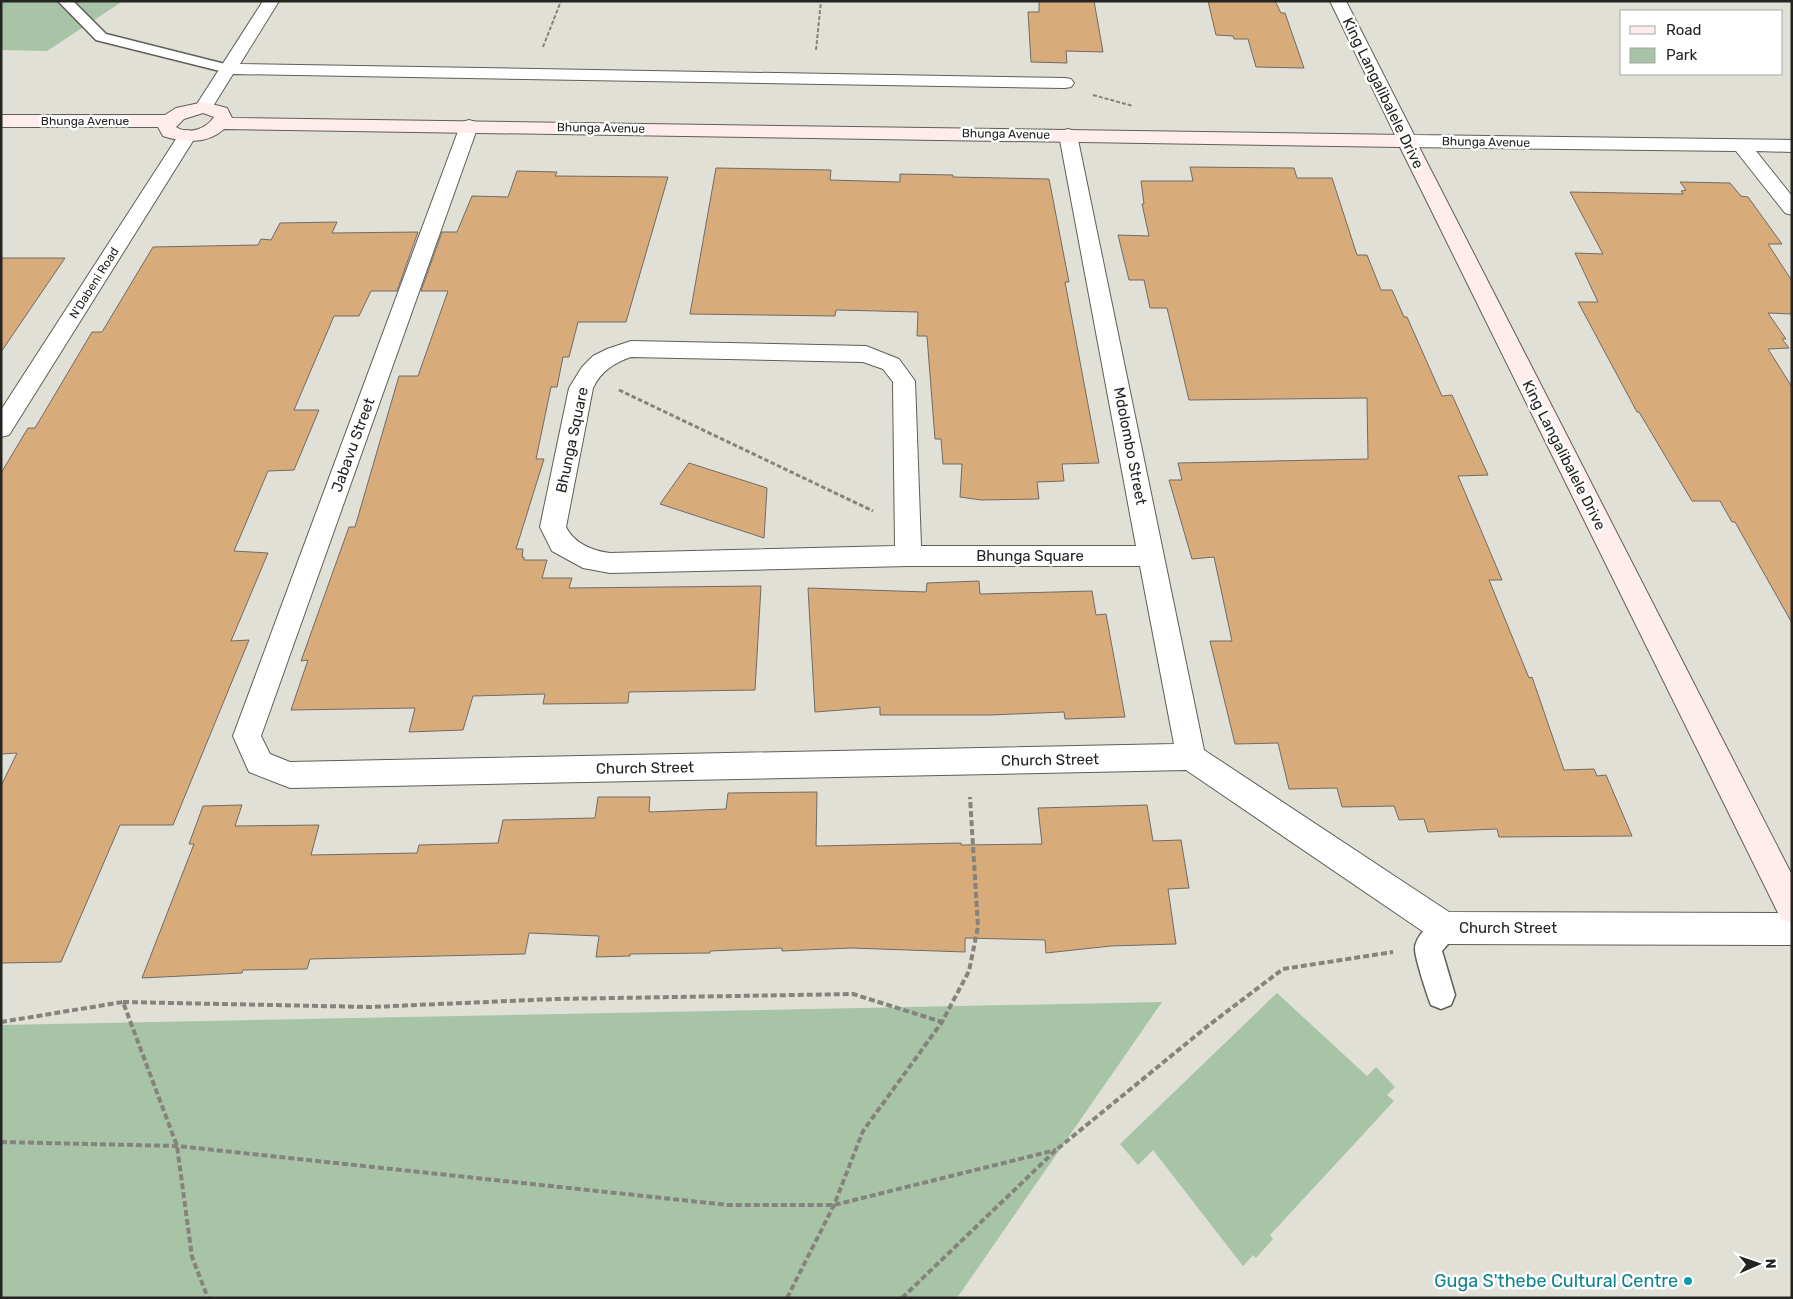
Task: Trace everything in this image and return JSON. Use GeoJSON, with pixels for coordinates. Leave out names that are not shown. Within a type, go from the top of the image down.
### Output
{"type":"FeatureCollection","features":[{"type":"Feature","properties":{"kind":"street"},"geometry":{"type":"LineString","coordinates":[[204,107],[271,1]]}},
{"type":"Feature","properties":{"kind":"street","name":"King Langalibalele Drive"},"geometry":{"type":"LineString","coordinates":[[1338,1],[1792,908]]}},
{"type":"Feature","properties":{"kind":"street"},"geometry":{"type":"LineString","coordinates":[[228,69],[1065,83]]}},
{"type":"Feature","properties":{"kind":"street"},"geometry":{"type":"LineString","coordinates":[[204,107],[220,112],[223,117],[220,123],[206,132],[187,136],[170,132],[167,127],[170,121],[184,111],[204,107]]}},
{"type":"Feature","properties":{"kind":"street","name":"Bhunga Avenue"},"geometry":{"type":"LineString","coordinates":[[1,121],[170,121]]}},
{"type":"Feature","properties":{"kind":"street","name":"Bhunga Avenue"},"geometry":{"type":"LineString","coordinates":[[220,123],[1792,146]]}},
{"type":"Feature","properties":{"kind":"street","name":"Jabavu Street"},"geometry":{"type":"LineString","coordinates":[[259,763],[247,736],[469,126]]}},
{"type":"Feature","properties":{"kind":"street","name":"Mdolombo Street"},"geometry":{"type":"LineString","coordinates":[[1068,135],[1192,757]]}},
{"type":"Feature","properties":{"kind":"street","name":"N'Dabeni Road"},"geometry":{"type":"LineString","coordinates":[[1,429],[187,136]]}},
{"type":"Feature","properties":{"kind":"street"},"geometry":{"type":"LineString","coordinates":[[1741,145],[1792,209]]}},
{"type":"Feature","properties":{"kind":"street","name":"Bhunga Square"},"geometry":{"type":"LineString","coordinates":[[908,556],[904,381],[891,364],[866,354],[631,349],[615,353],[598,362],[587,374],[582,388],[553,527],[561,544],[592,561],[610,563],[908,556],[1152,556]]}},
{"type":"Feature","properties":{"kind":"street","name":"Church Street"},"geometry":{"type":"LineString","coordinates":[[259,763],[290,775],[1192,757],[1437,938],[1792,929]]}},
{"type":"Feature","properties":{"kind":"lane"},"geometry":{"type":"LineString","coordinates":[[65,1],[101,37],[228,69]]}},
{"type":"Feature","properties":{"kind":"lane"},"geometry":{"type":"LineString","coordinates":[[1437,938],[1441,995]]}},
{"type":"Feature","properties":{"kind":"path"},"geometry":{"type":"LineString","coordinates":[[533,74],[561,1]]}},
{"type":"Feature","properties":{"kind":"path"},"geometry":{"type":"LineString","coordinates":[[812,79],[821,1]]}},
{"type":"Feature","properties":{"kind":"path"},"geometry":{"type":"LineString","coordinates":[[1065,83],[1077,90],[1141,109]]}},
{"type":"Feature","properties":{"kind":"path"},"geometry":{"type":"LineString","coordinates":[[587,374],[908,528]]}},
{"type":"Feature","properties":{"kind":"path"},"geometry":{"type":"LineString","coordinates":[[787,1298],[834,1205],[863,1131],[942,1022],[969,971],[978,927],[970,824],[970,762]]}},
{"type":"Feature","properties":{"kind":"path"},"geometry":{"type":"LineString","coordinates":[[902,1298],[1056,1150],[1209,1025],[1283,968],[1437,938]]}},
{"type":"Feature","properties":{"kind":"path"},"geometry":{"type":"LineString","coordinates":[[1,1022],[123,1002],[370,1007],[556,999],[853,994],[942,1022]]}},
{"type":"Feature","properties":{"kind":"path"},"geometry":{"type":"LineString","coordinates":[[123,1002],[177,1146],[192,1257],[208,1298]]}},
{"type":"Feature","properties":{"kind":"path"},"geometry":{"type":"LineString","coordinates":[[1,1142],[177,1146],[728,1204],[834,1205],[1056,1150]]}},
{"type":"Feature","properties":{"kind":"green space"},"geometry":{"type":"Polygon","coordinates":[[[1,1],[123,1],[47,51],[1,50],[1,1]]]}},
{"type":"Feature","properties":{"kind":"green space"},"geometry":{"type":"Polygon","coordinates":[[[1277,993],[1367,1076],[1376,1067],[1395,1087],[1387,1095],[1394,1101],[1270,1235],[1273,1239],[1256,1258],[1253,1255],[1243,1266],[1153,1150],[1138,1165],[1120,1144],[1277,993]]]}},
{"type":"Feature","properties":{"kind":"green space"},"geometry":{"type":"Polygon","coordinates":[[[1162,1002],[957,1298],[1,1298],[1,1025],[1162,1002]]]}},
{"type":"Feature","properties":{"kind":"building"},"geometry":{"type":"Polygon","coordinates":[[[1039,1],[1094,1],[1103,52],[1066,51],[1067,63],[1031,62],[1028,12],[1039,12],[1039,1]]]}},
{"type":"Feature","properties":{"kind":"building"},"geometry":{"type":"Polygon","coordinates":[[[1208,1],[1275,1],[1281,13],[1285,13],[1304,68],[1256,67],[1248,39],[1234,39],[1233,36],[1216,35],[1208,1]]]}},
{"type":"Feature","properties":{"kind":"building"},"geometry":{"type":"Polygon","coordinates":[[[1190,167],[1294,168],[1297,178],[1332,178],[1357,255],[1367,255],[1381,290],[1392,290],[1404,317],[1407,317],[1442,396],[1452,395],[1488,475],[1458,476],[1502,580],[1489,580],[1529,678],[1532,677],[1564,770],[1594,769],[1597,776],[1606,775],[1632,836],[1499,837],[1497,829],[1428,832],[1424,819],[1399,820],[1394,806],[1342,807],[1337,788],[1289,789],[1278,743],[1235,744],[1210,641],[1232,641],[1214,557],[1192,559],[1169,480],[1182,480],[1178,463],[1368,459],[1367,398],[1189,400],[1167,308],[1150,308],[1144,280],[1129,280],[1118,235],[1149,236],[1142,204],[1144,204],[1141,181],[1193,181],[1190,167]]]}},
{"type":"Feature","properties":{"kind":"building"},"geometry":{"type":"Polygon","coordinates":[[[716,168],[831,170],[830,180],[900,182],[900,174],[1049,179],[1069,282],[1065,282],[1099,463],[1062,464],[1064,481],[1037,482],[1039,499],[981,500],[960,497],[962,464],[943,464],[941,439],[935,439],[927,336],[917,336],[918,312],[836,310],[835,316],[690,314],[716,168]]]}},
{"type":"Feature","properties":{"kind":"building"},"geometry":{"type":"Polygon","coordinates":[[[517,171],[557,172],[555,176],[668,177],[626,322],[578,322],[569,357],[563,357],[557,387],[551,387],[536,459],[544,459],[516,549],[523,549],[522,557],[524,557],[524,560],[547,560],[542,578],[572,578],[569,588],[761,586],[755,690],[629,692],[628,703],[543,704],[545,694],[473,696],[463,730],[409,732],[415,708],[291,710],[308,660],[301,661],[349,527],[355,527],[399,376],[418,376],[448,291],[421,291],[442,232],[457,232],[472,196],[508,197],[517,171]]]}},
{"type":"Feature","properties":{"kind":"building"},"geometry":{"type":"Polygon","coordinates":[[[1680,182],[1730,183],[1741,196],[1748,197],[1782,244],[1768,244],[1792,281],[1792,314],[1768,313],[1786,339],[1782,339],[1789,348],[1768,349],[1792,387],[1792,623],[1735,522],[1732,522],[1720,501],[1692,501],[1639,412],[1637,412],[1578,302],[1598,302],[1575,253],[1603,254],[1570,192],[1683,194],[1681,191],[1686,190],[1680,182]]]}},
{"type":"Feature","properties":{"kind":"building"},"geometry":{"type":"Polygon","coordinates":[[[337,222],[332,233],[418,232],[397,291],[371,291],[359,316],[334,316],[294,410],[319,410],[294,470],[268,471],[234,551],[268,553],[231,641],[249,640],[173,825],[120,825],[61,962],[1,963],[1,786],[17,753],[1,754],[1,473],[28,428],[35,428],[92,332],[102,332],[153,247],[258,245],[261,239],[271,240],[280,223],[337,222]]]}},
{"type":"Feature","properties":{"kind":"building"},"geometry":{"type":"Polygon","coordinates":[[[1,258],[65,258],[1,352],[1,258]]]}},
{"type":"Feature","properties":{"kind":"building"},"geometry":{"type":"Polygon","coordinates":[[[689,463],[767,488],[764,538],[660,504],[689,463]]]}},
{"type":"Feature","properties":{"kind":"building"},"geometry":{"type":"Polygon","coordinates":[[[979,581],[980,594],[1092,591],[1096,615],[1106,614],[1125,717],[1065,719],[1064,712],[990,715],[880,715],[880,707],[815,712],[808,588],[926,592],[927,583],[979,581]]]}},
{"type":"Feature","properties":{"kind":"building"},"geometry":{"type":"Polygon","coordinates":[[[817,792],[816,846],[961,843],[961,845],[1042,844],[1038,808],[1147,805],[1153,841],[1181,840],[1189,888],[1168,889],[1176,944],[1111,946],[1046,953],[1045,940],[965,938],[965,952],[851,948],[782,951],[782,948],[710,951],[710,953],[630,954],[630,956],[596,957],[599,936],[529,933],[525,954],[310,959],[307,969],[243,970],[242,973],[142,978],[194,844],[189,844],[203,806],[242,805],[235,826],[319,825],[311,855],[417,853],[419,845],[498,843],[503,820],[595,818],[598,797],[650,797],[649,812],[726,809],[728,793],[817,792]]]}},
{"type":"Feature","properties":{"kind":"place","name":"Guga S'thebe Cultural Centre"},"geometry":{"type":"Point","coordinates":[1688,1281]}}]}
